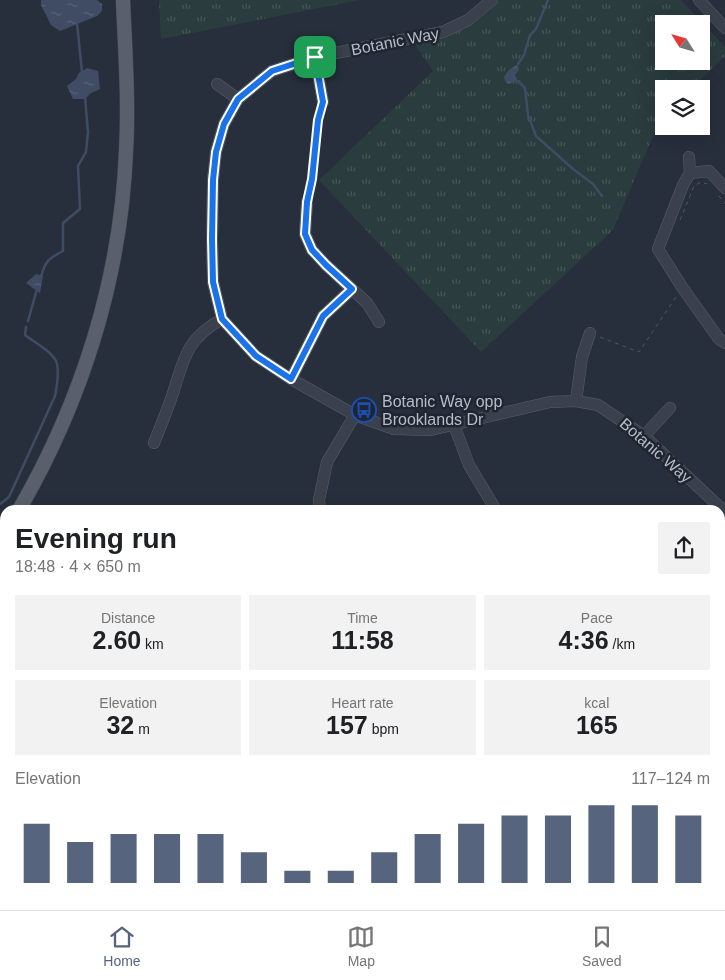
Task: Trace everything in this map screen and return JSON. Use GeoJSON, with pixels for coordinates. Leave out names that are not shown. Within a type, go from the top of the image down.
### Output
{"type":"FeatureCollection","features":[{"type":"Feature","properties":{"kind":"main road"},"geometry":{"type":"LineString","coordinates":[[22,505],[51,452],[77,390],[102,314],[114,258],[122,208],[127,124],[123,0]]}},
{"type":"Feature","properties":{"kind":"street","name":"Botanic Way"},"geometry":{"type":"LineString","coordinates":[[492,0],[468,20],[443,32],[315,57],[272,71],[238,99],[224,124],[216,152],[213,180],[213,282],[222,319],[256,356],[291,379],[355,415],[394,429],[431,430],[550,402],[576,401],[598,405],[644,436],[718,505]]}},
{"type":"Feature","properties":{"kind":"street"},"geometry":{"type":"LineString","coordinates":[[699,0],[725,28]]}},
{"type":"Feature","properties":{"kind":"street"},"geometry":{"type":"LineString","coordinates":[[315,57],[323,102]]}},
{"type":"Feature","properties":{"kind":"street"},"geometry":{"type":"LineString","coordinates":[[217,84],[238,99]]}},
{"type":"Feature","properties":{"kind":"street"},"geometry":{"type":"LineString","coordinates":[[689,158],[690,173],[683,185],[658,249],[719,339],[725,343]]}},
{"type":"Feature","properties":{"kind":"street"},"geometry":{"type":"LineString","coordinates":[[690,173],[709,171],[720,190]]}},
{"type":"Feature","properties":{"kind":"street"},"geometry":{"type":"LineString","coordinates":[[307,202],[305,234],[312,250],[367,303],[379,322]]}},
{"type":"Feature","properties":{"kind":"street"},"geometry":{"type":"LineString","coordinates":[[291,379],[323,316],[352,289]]}},
{"type":"Feature","properties":{"kind":"street"},"geometry":{"type":"LineString","coordinates":[[154,443],[171,400],[184,358],[191,345],[209,326],[222,319]]}},
{"type":"Feature","properties":{"kind":"street"},"geometry":{"type":"LineString","coordinates":[[576,401],[582,357],[590,333]]}},
{"type":"Feature","properties":{"kind":"street"},"geometry":{"type":"LineString","coordinates":[[644,436],[670,408]]}},
{"type":"Feature","properties":{"kind":"street"},"geometry":{"type":"LineString","coordinates":[[320,505],[327,462],[355,415]]}},
{"type":"Feature","properties":{"kind":"street"},"geometry":{"type":"LineString","coordinates":[[454,425],[468,465],[493,505]]}},
{"type":"Feature","properties":{"kind":"path"},"geometry":{"type":"LineString","coordinates":[[307,202],[312,179],[318,120],[323,102]]}},
{"type":"Feature","properties":{"kind":"path"},"geometry":{"type":"LineString","coordinates":[[680,222],[694,186],[701,182],[709,185]]}},
{"type":"Feature","properties":{"kind":"path"},"geometry":{"type":"LineString","coordinates":[[720,190],[725,202]]}},
{"type":"Feature","properties":{"kind":"path"},"geometry":{"type":"LineString","coordinates":[[590,333],[638,352],[674,300]]}},
{"type":"Feature","properties":{"kind":"green space"},"geometry":{"type":"Polygon","coordinates":[[[159,0],[360,0],[161,39],[159,0]]]}},
{"type":"Feature","properties":{"kind":"green space"},"geometry":{"type":"Polygon","coordinates":[[[499,0],[681,0],[695,15],[655,15],[655,70],[710,70],[710,31],[725,47],[725,56],[700,80],[655,80],[655,131],[613,230],[481,352],[319,180],[433,71],[413,42],[451,35],[482,17],[499,0]]]}},
{"type":"Feature","properties":{"kind":"water"},"geometry":{"type":"Polygon","coordinates":[[[41,0],[97,0],[102,4],[102,11],[97,16],[60,31],[51,25],[41,5],[41,0]]]}},
{"type":"Feature","properties":{"kind":"water"},"geometry":{"type":"Polygon","coordinates":[[[518,64],[519,70],[515,75],[518,81],[508,84],[504,77],[508,71],[518,64]]]}},
{"type":"Feature","properties":{"kind":"water"},"geometry":{"type":"Polygon","coordinates":[[[87,68],[98,71],[100,89],[91,93],[85,99],[73,99],[67,86],[76,79],[79,73],[87,68]]]}},
{"type":"Feature","properties":{"kind":"water"},"geometry":{"type":"Polygon","coordinates":[[[36,274],[43,276],[40,293],[26,283],[36,274]]]}},
{"type":"Feature","properties":{"kind":"waterway"},"geometry":{"type":"LineString","coordinates":[[518,64],[524,55],[530,35],[536,29],[548,0]]}},
{"type":"Feature","properties":{"kind":"waterway"},"geometry":{"type":"LineString","coordinates":[[77,23],[82,72]]}},
{"type":"Feature","properties":{"kind":"waterway"},"geometry":{"type":"LineString","coordinates":[[518,81],[525,88],[528,115],[536,136],[593,184],[602,196]]}},
{"type":"Feature","properties":{"kind":"waterway"},"geometry":{"type":"LineString","coordinates":[[41,277],[48,261],[63,251],[63,223],[80,209],[78,166],[86,152],[88,132],[85,97]]}},
{"type":"Feature","properties":{"kind":"waterway"},"geometry":{"type":"LineString","coordinates":[[28,321],[37,289]]}},
{"type":"Feature","properties":{"kind":"waterway"},"geometry":{"type":"LineString","coordinates":[[0,504],[9,497],[55,396],[57,384],[58,368],[55,360],[48,352],[25,335],[26,327]]}},
{"type":"Feature","properties":{"kind":"place","name":"Botanic Way opp Brooklands Dr"},"geometry":{"type":"Point","coordinates":[364,410]}},
{"type":"Feature","properties":{"kind":"route"},"geometry":{"type":"LineString","coordinates":[[315,57],[323,102],[318,120],[312,179],[307,202],[305,234],[312,250],[352,289],[323,316],[291,379],[256,356],[222,319],[213,282],[213,180],[216,152],[224,124],[238,99],[272,71],[315,57]]}}]}
